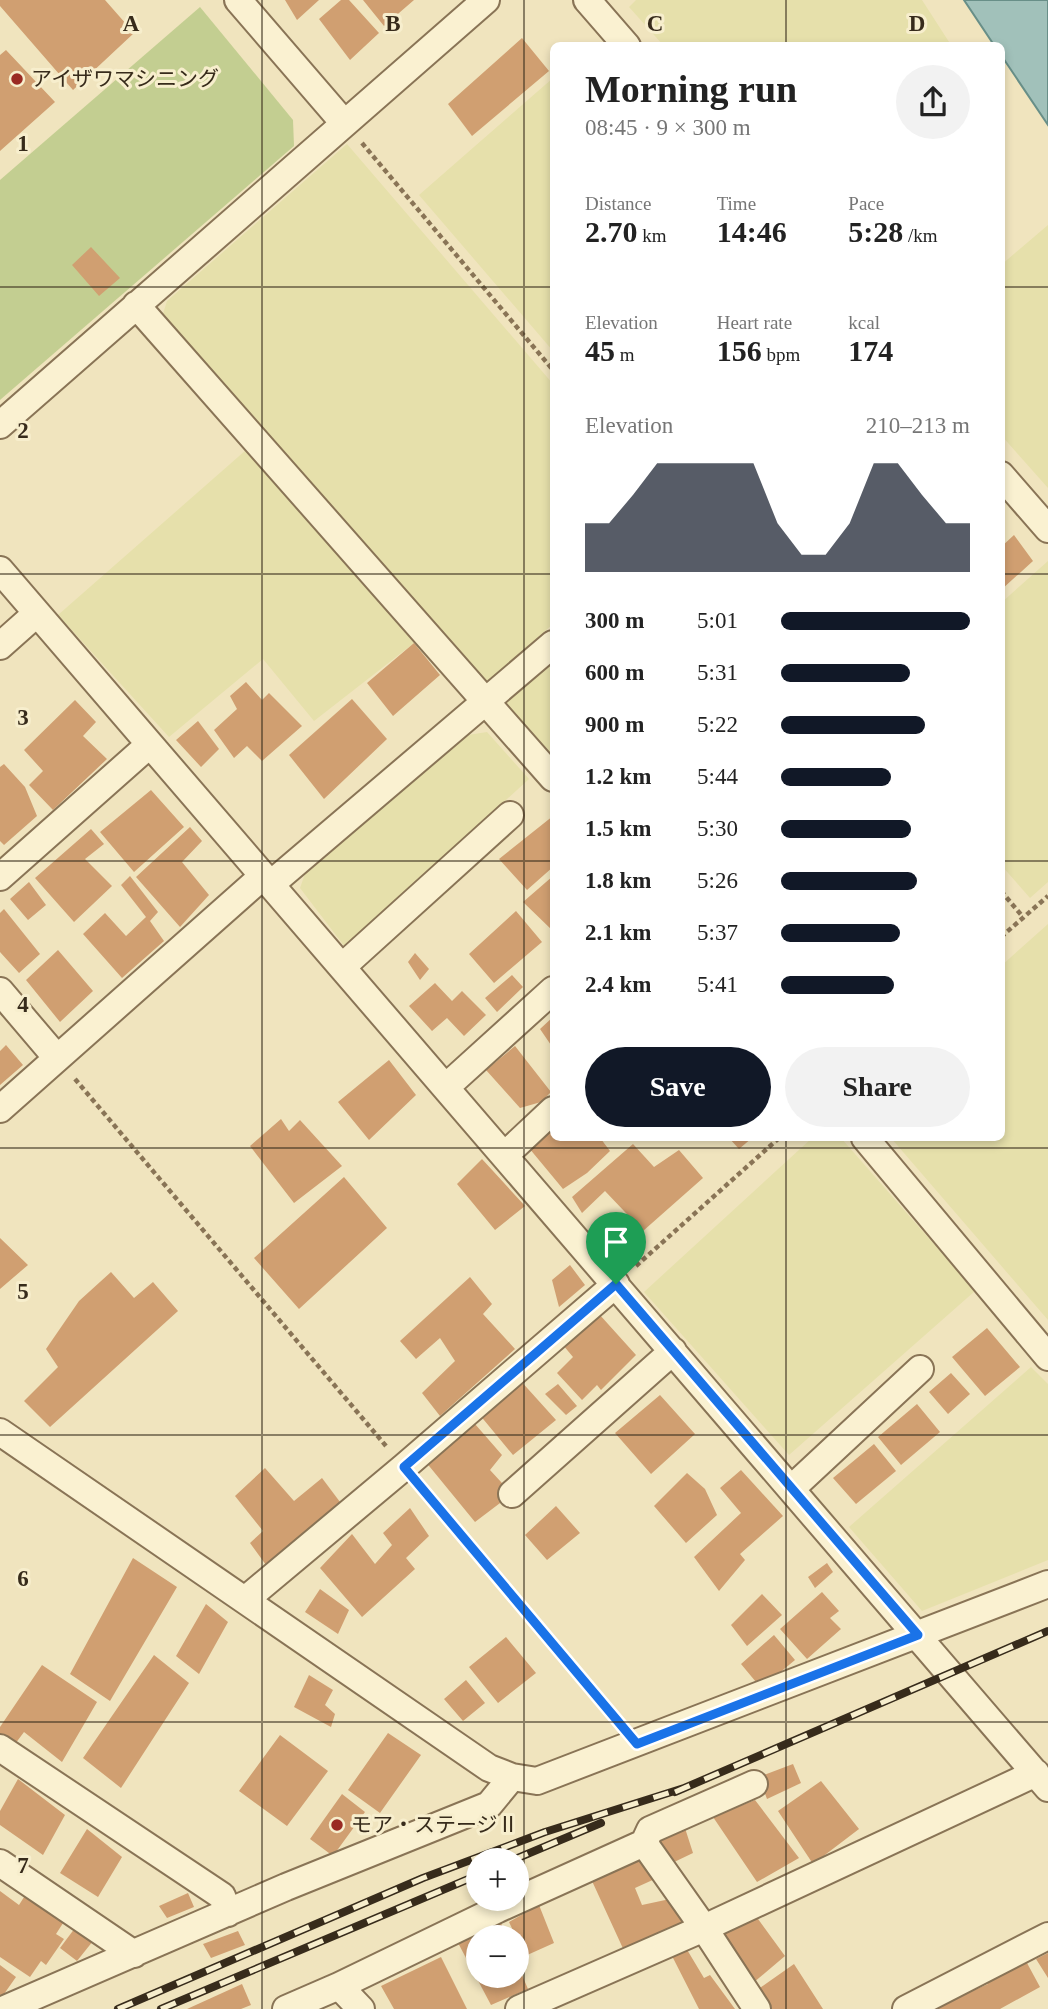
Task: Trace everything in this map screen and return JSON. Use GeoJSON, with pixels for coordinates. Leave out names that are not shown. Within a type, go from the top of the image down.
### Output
{"type":"FeatureCollection","features":[{"type":"Feature","properties":{"kind":"street"},"geometry":{"type":"LineString","coordinates":[[238,0],[344,123]]}},
{"type":"Feature","properties":{"kind":"street"},"geometry":{"type":"LineString","coordinates":[[0,425],[486,0]]}},
{"type":"Feature","properties":{"kind":"street"},"geometry":{"type":"LineString","coordinates":[[587,0],[624,42]]}},
{"type":"Feature","properties":{"kind":"street"},"geometry":{"type":"LineString","coordinates":[[136,305],[550,775]]}},
{"type":"Feature","properties":{"kind":"street"},"geometry":{"type":"LineString","coordinates":[[1005,480],[1048,529]]}},
{"type":"Feature","properties":{"kind":"street"},"geometry":{"type":"LineString","coordinates":[[0,570],[1042,1780],[519,2009]]}},
{"type":"Feature","properties":{"kind":"street"},"geometry":{"type":"LineString","coordinates":[[0,646],[36,614]]}},
{"type":"Feature","properties":{"kind":"street"},"geometry":{"type":"LineString","coordinates":[[0,1109],[267,880],[487,702],[550,647]]}},
{"type":"Feature","properties":{"kind":"street"},"geometry":{"type":"LineString","coordinates":[[0,877],[149,745]]}},
{"type":"Feature","properties":{"kind":"street"},"geometry":{"type":"LineString","coordinates":[[342,967],[510,815]]}},
{"type":"Feature","properties":{"kind":"street"},"geometry":{"type":"LineString","coordinates":[[0,991],[57,1058]]}},
{"type":"Feature","properties":{"kind":"street"},"geometry":{"type":"LineString","coordinates":[[446,1087],[550,993]]}},
{"type":"Feature","properties":{"kind":"street"},"geometry":{"type":"LineString","coordinates":[[505,1155],[550,1113]]}},
{"type":"Feature","properties":{"kind":"street"},"geometry":{"type":"LineString","coordinates":[[867,1141],[1048,1357]]}},
{"type":"Feature","properties":{"kind":"street"},"geometry":{"type":"LineString","coordinates":[[245,1600],[616,1284]]}},
{"type":"Feature","properties":{"kind":"street"},"geometry":{"type":"LineString","coordinates":[[512,1494],[673,1351]]}},
{"type":"Feature","properties":{"kind":"street"},"geometry":{"type":"LineString","coordinates":[[791,1489],[920,1369]]}},
{"type":"Feature","properties":{"kind":"street"},"geometry":{"type":"LineString","coordinates":[[0,1432],[489,1768],[512,1777],[537,1781],[1048,1584]]}},
{"type":"Feature","properties":{"kind":"street"},"geometry":{"type":"LineString","coordinates":[[0,1748],[222,1896],[228,1913]]}},
{"type":"Feature","properties":{"kind":"street"},"geometry":{"type":"LineString","coordinates":[[5,2009],[286,1887],[489,1805],[512,1777]]}},
{"type":"Feature","properties":{"kind":"street"},"geometry":{"type":"LineString","coordinates":[[286,2009],[644,1843],[650,1829],[754,1784]]}},
{"type":"Feature","properties":{"kind":"street"},"geometry":{"type":"LineString","coordinates":[[644,1843],[757,2009]]}},
{"type":"Feature","properties":{"kind":"street"},"geometry":{"type":"LineString","coordinates":[[0,1863],[134,1954]]}},
{"type":"Feature","properties":{"kind":"street"},"geometry":{"type":"LineString","coordinates":[[905,2009],[1048,1936]]}},
{"type":"Feature","properties":{"kind":"street"},"geometry":{"type":"LineString","coordinates":[[338,1986],[361,2009]]}},
{"type":"Feature","properties":{"kind":"path"},"geometry":{"type":"LineString","coordinates":[[344,123],[550,366]]}},
{"type":"Feature","properties":{"kind":"path"},"geometry":{"type":"LineString","coordinates":[[1005,896],[1023,917]]}},
{"type":"Feature","properties":{"kind":"path"},"geometry":{"type":"LineString","coordinates":[[1005,933],[1048,896]]}},
{"type":"Feature","properties":{"kind":"path"},"geometry":{"type":"LineString","coordinates":[[57,1058],[637,1744]]}},
{"type":"Feature","properties":{"kind":"path"},"geometry":{"type":"LineString","coordinates":[[616,1284],[776,1141]]}},
{"type":"Feature","properties":{"kind":"shaded area"},"geometry":{"type":"Polygon","coordinates":[[[636,0],[922,0],[949,42],[660,42],[629,7],[636,0]]]}},
{"type":"Feature","properties":{"kind":"shaded area"},"geometry":{"type":"Polygon","coordinates":[[[550,81],[550,348],[419,195],[550,81]]]}},
{"type":"Feature","properties":{"kind":"shaded area"},"geometry":{"type":"Polygon","coordinates":[[[347,144],[550,381],[550,627],[487,682],[162,317],[167,301],[347,144]]]}},
{"type":"Feature","properties":{"kind":"shaded area"},"geometry":{"type":"Polygon","coordinates":[[[1048,225],[1048,488],[1005,440],[1005,262],[1048,225]]]}},
{"type":"Feature","properties":{"kind":"shaded area"},"geometry":{"type":"Polygon","coordinates":[[[246,450],[414,643],[314,721],[263,659],[169,737],[58,615],[246,450]]]}},
{"type":"Feature","properties":{"kind":"shaded area"},"geometry":{"type":"Polygon","coordinates":[[[1048,561],[1048,882],[1030,898],[1005,870],[1005,599],[1048,561]]]}},
{"type":"Feature","properties":{"kind":"shaded area"},"geometry":{"type":"Polygon","coordinates":[[[550,662],[550,754],[502,703],[550,662]]]}},
{"type":"Feature","properties":{"kind":"shaded area"},"geometry":{"type":"Polygon","coordinates":[[[487,732],[529,779],[345,947],[300,888],[306,871],[468,735],[487,732]]]}},
{"type":"Feature","properties":{"kind":"shaded area"},"geometry":{"type":"Polygon","coordinates":[[[1048,924],[1048,1320],[894,1141],[1005,1141],[1005,962],[1048,924]]]}},
{"type":"Feature","properties":{"kind":"shaded area"},"geometry":{"type":"Polygon","coordinates":[[[809,1141],[844,1141],[975,1291],[789,1455],[644,1292],[809,1141]]]}},
{"type":"Feature","properties":{"kind":"shaded area"},"geometry":{"type":"Polygon","coordinates":[[[1031,1367],[1048,1384],[1048,1560],[922,1611],[849,1527],[1031,1367]]]}},
{"type":"Feature","properties":{"kind":"green space"},"geometry":{"type":"Polygon","coordinates":[[[200,7],[293,120],[294,146],[0,400],[0,180],[200,7]]]}},
{"type":"Feature","properties":{"kind":"water"},"geometry":{"type":"Polygon","coordinates":[[[964,0],[1048,0],[1048,125],[1005,61],[1005,42],[992,42],[964,0]]]}},
{"type":"Feature","properties":{"kind":"building"},"geometry":{"type":"Polygon","coordinates":[[[0,0],[105,0],[134,33],[73,90],[0,6],[0,0]]]}},
{"type":"Feature","properties":{"kind":"building"},"geometry":{"type":"Polygon","coordinates":[[[285,0],[319,0],[297,20],[285,0]]]}},
{"type":"Feature","properties":{"kind":"building"},"geometry":{"type":"Polygon","coordinates":[[[341,0],[349,0],[379,33],[350,60],[319,19],[341,0]]]}},
{"type":"Feature","properties":{"kind":"building"},"geometry":{"type":"Polygon","coordinates":[[[363,0],[414,0],[384,26],[363,0]]]}},
{"type":"Feature","properties":{"kind":"building"},"geometry":{"type":"Polygon","coordinates":[[[522,38],[549,71],[472,136],[448,104],[522,38]]]}},
{"type":"Feature","properties":{"kind":"building","name":"アイザワマシニング"},"geometry":{"type":"Polygon","coordinates":[[[6,50],[55,102],[0,151],[0,55],[6,50]]]}},
{"type":"Feature","properties":{"kind":"building"},"geometry":{"type":"Polygon","coordinates":[[[91,247],[120,278],[99,296],[72,265],[91,247]]]}},
{"type":"Feature","properties":{"kind":"building"},"geometry":{"type":"Polygon","coordinates":[[[1014,535],[1033,561],[1005,586],[1005,543],[1014,535]]]}},
{"type":"Feature","properties":{"kind":"building"},"geometry":{"type":"Polygon","coordinates":[[[414,643],[440,675],[393,716],[367,683],[414,643]]]}},
{"type":"Feature","properties":{"kind":"building"},"geometry":{"type":"Polygon","coordinates":[[[246,682],[262,700],[269,693],[302,726],[262,761],[247,746],[234,758],[214,730],[237,709],[230,696],[246,682]]]}},
{"type":"Feature","properties":{"kind":"building"},"geometry":{"type":"Polygon","coordinates":[[[352,699],[387,739],[324,799],[289,755],[352,699]]]}},
{"type":"Feature","properties":{"kind":"building"},"geometry":{"type":"Polygon","coordinates":[[[75,700],[96,722],[83,736],[107,759],[53,810],[29,785],[43,771],[24,750],[75,700]]]}},
{"type":"Feature","properties":{"kind":"building"},"geometry":{"type":"Polygon","coordinates":[[[198,721],[219,749],[201,767],[176,740],[198,721]]]}},
{"type":"Feature","properties":{"kind":"building"},"geometry":{"type":"Polygon","coordinates":[[[4,764],[25,787],[37,816],[4,845],[0,841],[0,767],[4,764]]]}},
{"type":"Feature","properties":{"kind":"building"},"geometry":{"type":"Polygon","coordinates":[[[151,790],[184,827],[134,872],[100,832],[151,790]]]}},
{"type":"Feature","properties":{"kind":"building"},"geometry":{"type":"Polygon","coordinates":[[[550,818],[550,870],[527,890],[499,859],[550,818]]]}},
{"type":"Feature","properties":{"kind":"building"},"geometry":{"type":"Polygon","coordinates":[[[190,827],[202,841],[182,862],[209,895],[180,927],[136,877],[190,827]]]}},
{"type":"Feature","properties":{"kind":"building"},"geometry":{"type":"Polygon","coordinates":[[[91,829],[104,844],[85,859],[112,886],[74,922],[35,878],[91,829]]]}},
{"type":"Feature","properties":{"kind":"building"},"geometry":{"type":"Polygon","coordinates":[[[130,876],[158,912],[150,921],[164,941],[122,978],[83,934],[105,913],[126,936],[146,917],[121,885],[130,876]]]}},
{"type":"Feature","properties":{"kind":"building"},"geometry":{"type":"Polygon","coordinates":[[[550,879],[550,928],[523,902],[550,879]]]}},
{"type":"Feature","properties":{"kind":"building"},"geometry":{"type":"Polygon","coordinates":[[[29,882],[46,905],[28,920],[10,899],[29,882]]]}},
{"type":"Feature","properties":{"kind":"building"},"geometry":{"type":"Polygon","coordinates":[[[4,909],[40,954],[19,973],[0,952],[0,913],[4,909]]]}},
{"type":"Feature","properties":{"kind":"building"},"geometry":{"type":"Polygon","coordinates":[[[516,911],[542,942],[494,983],[469,954],[516,911]]]}},
{"type":"Feature","properties":{"kind":"building"},"geometry":{"type":"Polygon","coordinates":[[[58,950],[93,991],[60,1022],[26,980],[58,950]]]}},
{"type":"Feature","properties":{"kind":"building"},"geometry":{"type":"Polygon","coordinates":[[[415,953],[429,969],[420,980],[408,962],[415,953]]]}},
{"type":"Feature","properties":{"kind":"building"},"geometry":{"type":"Polygon","coordinates":[[[512,975],[523,987],[497,1012],[485,998],[512,975]]]}},
{"type":"Feature","properties":{"kind":"building"},"geometry":{"type":"Polygon","coordinates":[[[435,983],[452,1001],[462,991],[486,1015],[464,1036],[447,1018],[432,1031],[409,1006],[435,983]]]}},
{"type":"Feature","properties":{"kind":"building"},"geometry":{"type":"Polygon","coordinates":[[[550,1020],[550,1044],[540,1029],[550,1020]]]}},
{"type":"Feature","properties":{"kind":"building"},"geometry":{"type":"Polygon","coordinates":[[[6,1045],[23,1065],[0,1085],[0,1051],[6,1045]]]}},
{"type":"Feature","properties":{"kind":"building"},"geometry":{"type":"Polygon","coordinates":[[[515,1046],[550,1093],[541,1102],[520,1108],[486,1070],[515,1046]]]}},
{"type":"Feature","properties":{"kind":"building"},"geometry":{"type":"Polygon","coordinates":[[[389,1060],[416,1095],[369,1140],[338,1102],[389,1060]]]}},
{"type":"Feature","properties":{"kind":"building"},"geometry":{"type":"Polygon","coordinates":[[[281,1119],[289,1131],[300,1120],[342,1166],[294,1203],[250,1146],[281,1119]]]}},
{"type":"Feature","properties":{"kind":"building"},"geometry":{"type":"Polygon","coordinates":[[[550,1130],[550,1141],[602,1141],[610,1151],[587,1173],[563,1189],[529,1148],[550,1130]]]}},
{"type":"Feature","properties":{"kind":"building"},"geometry":{"type":"Polygon","coordinates":[[[732,1141],[748,1141],[739,1149],[732,1141]]]}},
{"type":"Feature","properties":{"kind":"building"},"geometry":{"type":"Polygon","coordinates":[[[633,1144],[654,1167],[679,1150],[703,1178],[643,1231],[605,1191],[582,1213],[572,1197],[633,1144]]]}},
{"type":"Feature","properties":{"kind":"building"},"geometry":{"type":"Polygon","coordinates":[[[482,1159],[525,1206],[495,1230],[457,1184],[482,1159]]]}},
{"type":"Feature","properties":{"kind":"building"},"geometry":{"type":"Polygon","coordinates":[[[344,1177],[387,1228],[299,1309],[254,1258],[344,1177]]]}},
{"type":"Feature","properties":{"kind":"building"},"geometry":{"type":"Polygon","coordinates":[[[619,1214],[641,1240],[618,1258],[601,1232],[619,1214]]]}},
{"type":"Feature","properties":{"kind":"building"},"geometry":{"type":"Polygon","coordinates":[[[0,1238],[28,1265],[0,1289],[0,1238]]]}},
{"type":"Feature","properties":{"kind":"building"},"geometry":{"type":"Polygon","coordinates":[[[570,1265],[585,1285],[559,1307],[552,1280],[570,1265]]]}},
{"type":"Feature","properties":{"kind":"building"},"geometry":{"type":"Polygon","coordinates":[[[111,1272],[134,1298],[153,1282],[178,1311],[50,1427],[24,1401],[58,1367],[46,1349],[79,1301],[111,1272]]]}},
{"type":"Feature","properties":{"kind":"building"},"geometry":{"type":"Polygon","coordinates":[[[470,1277],[492,1304],[483,1314],[515,1349],[440,1416],[422,1393],[455,1361],[440,1338],[416,1359],[400,1341],[470,1277]]]}},
{"type":"Feature","properties":{"kind":"building"},"geometry":{"type":"Polygon","coordinates":[[[599,1314],[636,1355],[601,1390],[597,1385],[582,1400],[557,1373],[573,1357],[563,1345],[599,1314]]]}},
{"type":"Feature","properties":{"kind":"building"},"geometry":{"type":"Polygon","coordinates":[[[987,1328],[1020,1367],[985,1396],[952,1357],[987,1328]]]}},
{"type":"Feature","properties":{"kind":"building"},"geometry":{"type":"Polygon","coordinates":[[[951,1373],[970,1394],[948,1414],[929,1392],[951,1373]]]}},
{"type":"Feature","properties":{"kind":"building"},"geometry":{"type":"Polygon","coordinates":[[[519,1379],[556,1420],[513,1455],[479,1414],[519,1379]]]}},
{"type":"Feature","properties":{"kind":"building"},"geometry":{"type":"Polygon","coordinates":[[[558,1384],[577,1406],[566,1415],[545,1394],[558,1384]]]}},
{"type":"Feature","properties":{"kind":"building"},"geometry":{"type":"Polygon","coordinates":[[[660,1395],[695,1434],[651,1474],[615,1433],[660,1395]]]}},
{"type":"Feature","properties":{"kind":"building"},"geometry":{"type":"Polygon","coordinates":[[[917,1404],[940,1432],[901,1465],[878,1437],[917,1404]]]}},
{"type":"Feature","properties":{"kind":"building"},"geometry":{"type":"Polygon","coordinates":[[[475,1424],[502,1455],[490,1470],[512,1494],[475,1522],[425,1461],[475,1424]]]}},
{"type":"Feature","properties":{"kind":"building"},"geometry":{"type":"Polygon","coordinates":[[[874,1444],[896,1471],[856,1504],[833,1478],[874,1444]]]}},
{"type":"Feature","properties":{"kind":"building"},"geometry":{"type":"Polygon","coordinates":[[[265,1468],[294,1501],[322,1478],[340,1502],[266,1565],[250,1543],[263,1531],[235,1496],[265,1468]]]}},
{"type":"Feature","properties":{"kind":"building"},"geometry":{"type":"Polygon","coordinates":[[[741,1470],[783,1516],[740,1554],[745,1560],[719,1591],[694,1557],[741,1513],[720,1488],[741,1470]]]}},
{"type":"Feature","properties":{"kind":"building"},"geometry":{"type":"Polygon","coordinates":[[[687,1473],[705,1489],[717,1515],[686,1543],[654,1506],[687,1473]]]}},
{"type":"Feature","properties":{"kind":"building"},"geometry":{"type":"Polygon","coordinates":[[[556,1506],[580,1533],[547,1560],[525,1535],[556,1506]]]}},
{"type":"Feature","properties":{"kind":"building"},"geometry":{"type":"Polygon","coordinates":[[[410,1508],[429,1536],[406,1558],[415,1569],[362,1617],[320,1568],[352,1534],[375,1564],[392,1545],[383,1533],[410,1508]]]}},
{"type":"Feature","properties":{"kind":"building"},"geometry":{"type":"Polygon","coordinates":[[[133,1558],[177,1587],[110,1701],[70,1674],[133,1558]]]}},
{"type":"Feature","properties":{"kind":"building"},"geometry":{"type":"Polygon","coordinates":[[[827,1563],[833,1572],[815,1588],[808,1577],[827,1563]]]}},
{"type":"Feature","properties":{"kind":"building"},"geometry":{"type":"Polygon","coordinates":[[[320,1589],[349,1610],[338,1634],[305,1612],[320,1589]]]}},
{"type":"Feature","properties":{"kind":"building"},"geometry":{"type":"Polygon","coordinates":[[[822,1592],[839,1611],[830,1618],[841,1629],[807,1659],[780,1629],[822,1592]]]}},
{"type":"Feature","properties":{"kind":"building"},"geometry":{"type":"Polygon","coordinates":[[[762,1594],[782,1615],[747,1646],[731,1625],[762,1594]]]}},
{"type":"Feature","properties":{"kind":"building"},"geometry":{"type":"Polygon","coordinates":[[[206,1604],[228,1622],[199,1674],[176,1656],[206,1604]]]}},
{"type":"Feature","properties":{"kind":"building"},"geometry":{"type":"Polygon","coordinates":[[[774,1635],[795,1660],[761,1688],[741,1664],[774,1635]]]}},
{"type":"Feature","properties":{"kind":"building"},"geometry":{"type":"Polygon","coordinates":[[[506,1637],[536,1673],[498,1703],[469,1667],[506,1637]]]}},
{"type":"Feature","properties":{"kind":"building"},"geometry":{"type":"Polygon","coordinates":[[[154,1655],[189,1683],[121,1788],[83,1758],[154,1655]]]}},
{"type":"Feature","properties":{"kind":"building"},"geometry":{"type":"Polygon","coordinates":[[[42,1665],[97,1702],[62,1762],[24,1732],[15,1744],[0,1737],[0,1727],[42,1665]]]}},
{"type":"Feature","properties":{"kind":"building"},"geometry":{"type":"Polygon","coordinates":[[[309,1675],[333,1690],[325,1705],[335,1714],[331,1727],[294,1707],[309,1675]]]}},
{"type":"Feature","properties":{"kind":"building"},"geometry":{"type":"Polygon","coordinates":[[[466,1680],[485,1703],[463,1721],[444,1699],[466,1680]]]}},
{"type":"Feature","properties":{"kind":"building"},"geometry":{"type":"Polygon","coordinates":[[[388,1733],[421,1755],[380,1813],[348,1790],[388,1733]]]}},
{"type":"Feature","properties":{"kind":"building"},"geometry":{"type":"Polygon","coordinates":[[[280,1735],[328,1771],[287,1826],[239,1791],[280,1735]]]}},
{"type":"Feature","properties":{"kind":"building"},"geometry":{"type":"Polygon","coordinates":[[[793,1764],[801,1783],[767,1799],[759,1777],[793,1764]]]}},
{"type":"Feature","properties":{"kind":"building"},"geometry":{"type":"Polygon","coordinates":[[[18,1779],[65,1815],[43,1855],[0,1825],[0,1811],[18,1779]]]}},
{"type":"Feature","properties":{"kind":"building"},"geometry":{"type":"Polygon","coordinates":[[[821,1781],[859,1829],[813,1864],[778,1811],[821,1781]]]}},
{"type":"Feature","properties":{"kind":"building","name":"モア・ステージⅡ"},"geometry":{"type":"Polygon","coordinates":[[[342,1794],[365,1812],[333,1856],[310,1839],[342,1794]]]}},
{"type":"Feature","properties":{"kind":"building"},"geometry":{"type":"Polygon","coordinates":[[[755,1800],[799,1858],[757,1882],[713,1817],[755,1800]]]}},
{"type":"Feature","properties":{"kind":"building"},"geometry":{"type":"Polygon","coordinates":[[[684,1825],[693,1853],[670,1864],[656,1836],[684,1825]]]}},
{"type":"Feature","properties":{"kind":"building"},"geometry":{"type":"Polygon","coordinates":[[[87,1829],[122,1857],[98,1897],[60,1873],[87,1829]]]}},
{"type":"Feature","properties":{"kind":"building"},"geometry":{"type":"Polygon","coordinates":[[[640,1857],[657,1878],[635,1888],[642,1905],[670,1899],[690,1922],[626,1955],[592,1881],[640,1857]]]}},
{"type":"Feature","properties":{"kind":"building"},"geometry":{"type":"Polygon","coordinates":[[[0,1891],[19,1905],[26,1894],[65,1920],[56,1934],[64,1939],[46,1965],[41,1961],[30,1977],[0,1957],[0,1891]]]}},
{"type":"Feature","properties":{"kind":"building"},"geometry":{"type":"Polygon","coordinates":[[[188,1893],[194,1907],[167,1918],[159,1906],[188,1893]]]}},
{"type":"Feature","properties":{"kind":"building"},"geometry":{"type":"Polygon","coordinates":[[[539,1905],[554,1943],[529,1954],[529,1925],[510,1925],[509,1922],[539,1905]]]}},
{"type":"Feature","properties":{"kind":"building"},"geometry":{"type":"Polygon","coordinates":[[[753,1912],[785,1956],[753,1983],[722,1936],[753,1912]]]}},
{"type":"Feature","properties":{"kind":"building"},"geometry":{"type":"Polygon","coordinates":[[[75,1928],[93,1941],[77,1961],[60,1948],[75,1928]]]}},
{"type":"Feature","properties":{"kind":"building"},"geometry":{"type":"Polygon","coordinates":[[[238,1931],[245,1945],[211,1958],[203,1944],[238,1931]]]}},
{"type":"Feature","properties":{"kind":"building"},"geometry":{"type":"Polygon","coordinates":[[[466,1937],[466,1958],[457,1941],[466,1937]]]}},
{"type":"Feature","properties":{"kind":"building"},"geometry":{"type":"Polygon","coordinates":[[[683,1943],[704,1978],[710,1975],[735,2009],[699,2009],[671,1954],[683,1943]]]}},
{"type":"Feature","properties":{"kind":"building"},"geometry":{"type":"Polygon","coordinates":[[[1048,1953],[1048,1978],[1036,1959],[1048,1953]]]}},
{"type":"Feature","properties":{"kind":"building"},"geometry":{"type":"Polygon","coordinates":[[[441,1957],[467,2009],[394,2009],[381,1986],[441,1957]]]}},
{"type":"Feature","properties":{"kind":"building"},"geometry":{"type":"Polygon","coordinates":[[[1027,1963],[1040,1987],[1000,2009],[932,2009],[988,1984],[986,1980],[1027,1963]]]}},
{"type":"Feature","properties":{"kind":"building"},"geometry":{"type":"Polygon","coordinates":[[[794,1964],[823,2009],[771,2009],[757,1990],[794,1964]]]}},
{"type":"Feature","properties":{"kind":"building"},"geometry":{"type":"Polygon","coordinates":[[[0,1965],[16,1977],[4,1994],[0,1995],[0,1965]]]}},
{"type":"Feature","properties":{"kind":"building"},"geometry":{"type":"Polygon","coordinates":[[[242,1984],[251,2005],[241,2009],[187,2009],[242,1984]]]}},
{"type":"Feature","properties":{"kind":"building"},"geometry":{"type":"Polygon","coordinates":[[[482,1988],[528,1988],[528,1989],[491,2005],[482,1988]]]}},
{"type":"Feature","properties":{"kind":"railway"},"geometry":{"type":"LineString","coordinates":[[675,1792],[1048,1631]]}},
{"type":"Feature","properties":{"kind":"railway"},"geometry":{"type":"LineString","coordinates":[[118,2009],[423,1878],[545,1832],[684,1788]]}},
{"type":"Feature","properties":{"kind":"railway"},"geometry":{"type":"LineString","coordinates":[[529,1853],[601,1823]]}},
{"type":"Feature","properties":{"kind":"railway"},"geometry":{"type":"LineString","coordinates":[[161,2009],[466,1880]]}},
{"type":"Feature","properties":{"kind":"place","name":"アイザワマシニング"},"geometry":{"type":"Point","coordinates":[17,79]}},
{"type":"Feature","properties":{"kind":"place","name":"モア・ステージⅡ"},"geometry":{"type":"Point","coordinates":[337,1825]}},
{"type":"Feature","properties":{"kind":"route"},"geometry":{"type":"LineString","coordinates":[[616,1284],[918,1635],[637,1744],[404,1467],[616,1284]]}}]}
